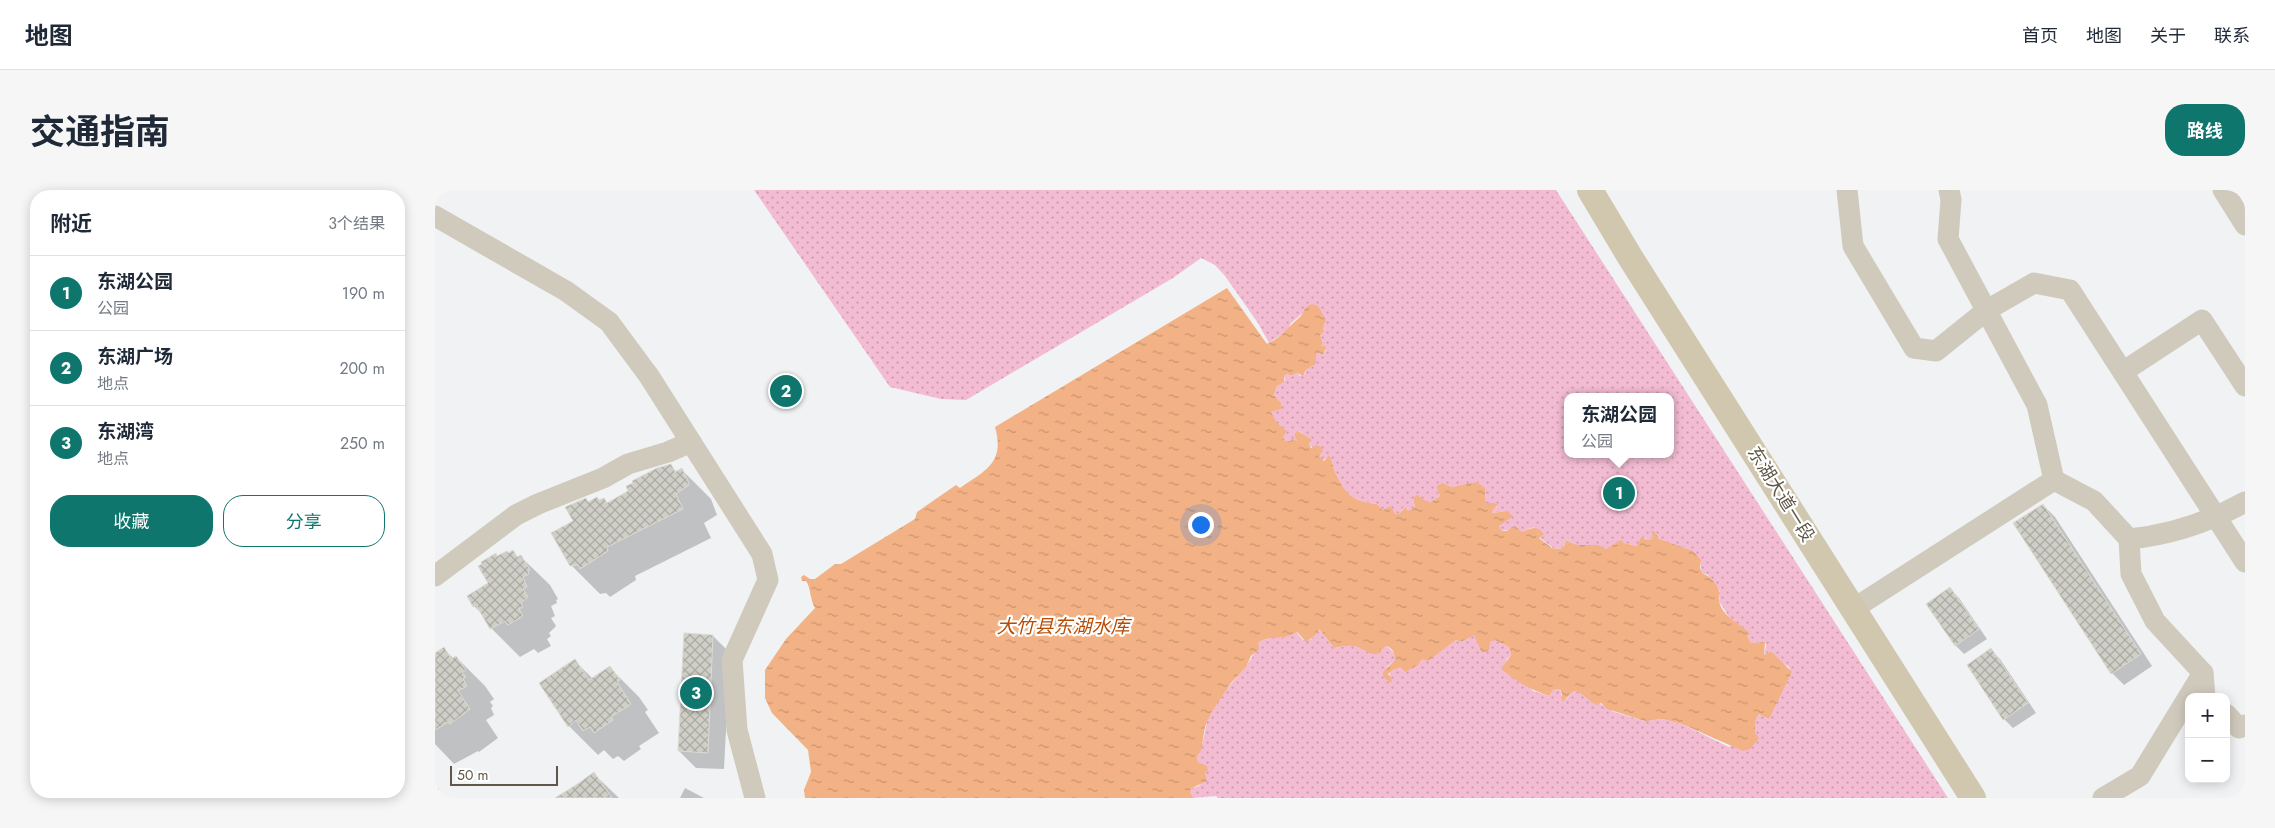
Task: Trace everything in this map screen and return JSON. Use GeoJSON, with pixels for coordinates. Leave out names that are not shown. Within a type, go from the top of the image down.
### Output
{"type":"FeatureCollection","features":[{"type":"Feature","properties":{"kind":"main road","name":"东湖大道一段"},"geometry":{"type":"LineString","coordinates":[[1590,190],[1635,266],[1860,605],[1993,798]]}},
{"type":"Feature","properties":{"kind":"main road","name":"东湖大道一段"},"geometry":{"type":"LineString","coordinates":[[1610,190],[1860,605],[1973,798]]}},
{"type":"Feature","properties":{"kind":"street"},"geometry":{"type":"LineString","coordinates":[[1847,190],[1853,246],[1913,348],[1936,351],[1987,310],[2034,283],[2070,290],[2245,562]]}},
{"type":"Feature","properties":{"kind":"street"},"geometry":{"type":"LineString","coordinates":[[1949,190],[1951,200],[1948,239],[2037,405],[2054,480],[2094,501],[2129,540],[2131,574],[2155,621],[2203,673],[2205,693]]}},
{"type":"Feature","properties":{"kind":"street"},"geometry":{"type":"LineString","coordinates":[[2223,190],[2245,225]]}},
{"type":"Feature","properties":{"kind":"street"},"geometry":{"type":"LineString","coordinates":[[435,216],[566,291],[609,322],[649,376],[762,554],[768,580],[732,660],[737,730],[755,798]]}},
{"type":"Feature","properties":{"kind":"street"},"geometry":{"type":"LineString","coordinates":[[2123,371],[2202,320],[2245,386]]}},
{"type":"Feature","properties":{"kind":"street"},"geometry":{"type":"LineString","coordinates":[[435,576],[505,523],[537,504],[603,478],[628,464],[668,452],[691,442]]}},
{"type":"Feature","properties":{"kind":"street"},"geometry":{"type":"LineString","coordinates":[[1860,605],[2054,480]]}},
{"type":"Feature","properties":{"kind":"street"},"geometry":{"type":"LineString","coordinates":[[2129,540],[2155,537],[2217,517],[2245,502]]}},
{"type":"Feature","properties":{"kind":"street"},"geometry":{"type":"LineString","coordinates":[[2103,798],[2140,776],[2203,673]]}},
{"type":"Feature","properties":{"kind":"street"},"geometry":{"type":"LineString","coordinates":[[2230,718],[2239,728],[2245,724]]}},
{"type":"Feature","properties":{"kind":"shaded area"},"geometry":{"type":"Polygon","coordinates":[[[754,190],[1556,190],[1948,798],[1218,798],[1216,796],[1193,798],[1190,791],[1192,788],[1199,786],[1206,778],[1203,764],[1198,762],[1197,756],[1202,746],[1208,717],[1211,712],[1226,690],[1251,660],[1258,643],[1267,639],[1285,637],[1296,632],[1303,640],[1310,640],[1317,634],[1318,628],[1334,648],[1352,645],[1381,649],[1387,646],[1395,654],[1395,660],[1386,668],[1389,678],[1390,672],[1398,667],[1419,663],[1422,659],[1430,658],[1456,640],[1461,642],[1474,634],[1483,653],[1490,641],[1495,640],[1509,647],[1511,655],[1506,660],[1533,691],[1549,696],[1553,690],[1560,689],[1562,697],[1566,699],[1574,691],[1578,691],[1614,712],[1645,721],[1662,719],[1682,724],[1729,747],[1755,733],[1756,719],[1759,714],[1769,719],[1771,711],[1791,674],[1789,667],[1780,662],[1771,651],[1764,655],[1765,642],[1751,643],[1747,636],[1749,633],[1732,622],[1719,601],[1720,591],[1707,574],[1703,574],[1698,557],[1689,550],[1664,542],[1651,531],[1653,539],[1649,541],[1645,538],[1637,546],[1624,543],[1606,549],[1576,545],[1566,540],[1561,549],[1553,548],[1539,537],[1543,534],[1533,527],[1522,532],[1511,529],[1502,531],[1499,526],[1503,522],[1506,511],[1492,513],[1491,511],[1498,506],[1486,503],[1486,494],[1478,483],[1452,487],[1444,484],[1436,487],[1440,496],[1429,503],[1413,498],[1415,507],[1408,511],[1404,507],[1400,513],[1395,514],[1391,507],[1383,510],[1377,504],[1352,496],[1340,481],[1329,456],[1322,461],[1319,457],[1322,453],[1309,445],[1311,441],[1299,431],[1294,434],[1297,441],[1285,442],[1283,437],[1286,432],[1274,421],[1271,412],[1280,409],[1279,401],[1274,395],[1277,386],[1285,380],[1284,376],[1287,374],[1291,376],[1297,373],[1300,376],[1305,374],[1306,370],[1316,364],[1316,354],[1323,355],[1326,350],[1321,346],[1323,342],[1320,335],[1324,332],[1323,326],[1303,313],[1291,323],[1288,330],[1269,343],[1258,323],[1225,276],[1215,265],[1201,258],[1173,278],[966,400],[941,399],[890,387],[754,190]]]}},
{"type":"Feature","properties":{"kind":"water","name":"大竹县东湖水库"},"geometry":{"type":"Polygon","coordinates":[[[1227,288],[1267,344],[1285,332],[1308,306],[1318,306],[1326,320],[1323,326],[1324,332],[1320,335],[1323,343],[1321,346],[1326,348],[1323,355],[1316,354],[1316,364],[1306,370],[1303,376],[1297,373],[1291,376],[1287,374],[1284,376],[1284,382],[1277,386],[1274,395],[1281,403],[1281,409],[1271,412],[1280,426],[1287,431],[1283,437],[1285,441],[1291,441],[1292,438],[1297,441],[1294,434],[1298,431],[1312,440],[1309,444],[1311,448],[1316,445],[1321,447],[1323,451],[1319,457],[1324,461],[1329,455],[1336,474],[1344,487],[1357,499],[1377,504],[1383,510],[1391,506],[1395,514],[1400,513],[1405,507],[1408,511],[1415,507],[1413,498],[1417,495],[1429,503],[1440,496],[1436,487],[1442,483],[1452,487],[1477,482],[1485,488],[1486,503],[1498,505],[1492,513],[1506,511],[1513,516],[1499,526],[1502,531],[1515,526],[1522,532],[1536,528],[1544,534],[1539,538],[1552,548],[1561,549],[1566,540],[1576,545],[1598,545],[1606,549],[1621,540],[1624,543],[1637,546],[1641,537],[1648,540],[1653,539],[1651,531],[1654,531],[1659,539],[1693,551],[1701,560],[1700,568],[1703,574],[1711,578],[1718,588],[1721,606],[1728,616],[1750,634],[1747,636],[1751,643],[1765,642],[1764,655],[1771,651],[1792,672],[1769,719],[1759,714],[1756,719],[1755,733],[1759,738],[1750,749],[1743,751],[1682,724],[1662,719],[1645,721],[1607,709],[1601,703],[1597,705],[1574,691],[1562,702],[1560,689],[1553,690],[1549,696],[1518,682],[1501,669],[1511,655],[1509,647],[1495,640],[1490,642],[1489,650],[1482,653],[1474,635],[1461,642],[1456,640],[1428,661],[1422,659],[1418,665],[1405,672],[1401,667],[1393,670],[1388,674],[1392,679],[1391,683],[1383,677],[1383,672],[1395,660],[1395,655],[1389,647],[1381,649],[1381,653],[1377,654],[1354,646],[1334,648],[1319,629],[1316,635],[1306,642],[1297,632],[1285,637],[1267,639],[1258,643],[1259,649],[1251,656],[1246,667],[1231,683],[1211,713],[1205,727],[1201,751],[1197,756],[1198,762],[1207,766],[1208,771],[1205,772],[1207,781],[1192,788],[1190,791],[1193,798],[805,798],[804,790],[811,772],[808,750],[772,713],[765,698],[765,670],[786,639],[815,608],[808,584],[806,581],[802,581],[801,577],[804,575],[810,579],[815,579],[835,564],[841,564],[915,519],[917,512],[956,485],[960,488],[978,476],[991,464],[997,449],[995,427],[1227,288]]]}},
{"type":"Feature","properties":{"kind":"building"},"geometry":{"type":"Polygon","coordinates":[[[671,464],[675,472],[682,468],[688,481],[689,485],[676,494],[683,509],[607,547],[608,551],[580,569],[578,565],[570,566],[551,533],[573,521],[565,507],[586,498],[588,502],[597,497],[599,500],[604,498],[607,503],[628,491],[626,486],[633,483],[632,481],[657,468],[671,464]]]}},
{"type":"Feature","properties":{"kind":"building"},"geometry":{"type":"Polygon","coordinates":[[[2043,504],[2141,654],[2111,674],[2013,523],[2043,504]]]}},
{"type":"Feature","properties":{"kind":"building"},"geometry":{"type":"Polygon","coordinates":[[[513,550],[517,557],[521,555],[530,570],[528,571],[529,574],[523,577],[527,587],[523,589],[528,597],[521,603],[523,607],[519,609],[523,616],[508,625],[505,621],[490,629],[476,605],[473,607],[467,596],[488,583],[478,566],[482,564],[481,562],[496,553],[497,556],[513,550]]]}},
{"type":"Feature","properties":{"kind":"building"},"geometry":{"type":"Polygon","coordinates":[[[1950,587],[1979,629],[1955,646],[1926,604],[1950,587]]]}},
{"type":"Feature","properties":{"kind":"building"},"geometry":{"type":"Polygon","coordinates":[[[684,633],[713,635],[708,753],[678,751],[684,633]]]}},
{"type":"Feature","properties":{"kind":"building"},"geometry":{"type":"Polygon","coordinates":[[[444,647],[451,659],[456,656],[466,670],[462,672],[466,677],[463,679],[467,686],[458,691],[470,709],[450,724],[448,722],[435,730],[435,653],[444,647]]]}},
{"type":"Feature","properties":{"kind":"building"},"geometry":{"type":"Polygon","coordinates":[[[1991,648],[2028,703],[2003,720],[1967,665],[1991,648]]]}},
{"type":"Feature","properties":{"kind":"building"},"geometry":{"type":"Polygon","coordinates":[[[575,659],[589,680],[610,666],[620,680],[617,682],[631,704],[611,717],[613,720],[594,733],[590,727],[583,731],[576,720],[568,727],[539,683],[575,659]]]}},
{"type":"Feature","properties":{"kind":"building"},"geometry":{"type":"Polygon","coordinates":[[[594,772],[612,798],[555,798],[579,783],[594,772]]]}},
{"type":"Feature","properties":{"kind":"place","name":"东湖广场"},"geometry":{"type":"Point","coordinates":[786,391]}},
{"type":"Feature","properties":{"kind":"place","name":"东湖公园"},"geometry":{"type":"Point","coordinates":[1619,493]}},
{"type":"Feature","properties":{"kind":"place","name":"东湖湾"},"geometry":{"type":"Point","coordinates":[696,693]}}]}
